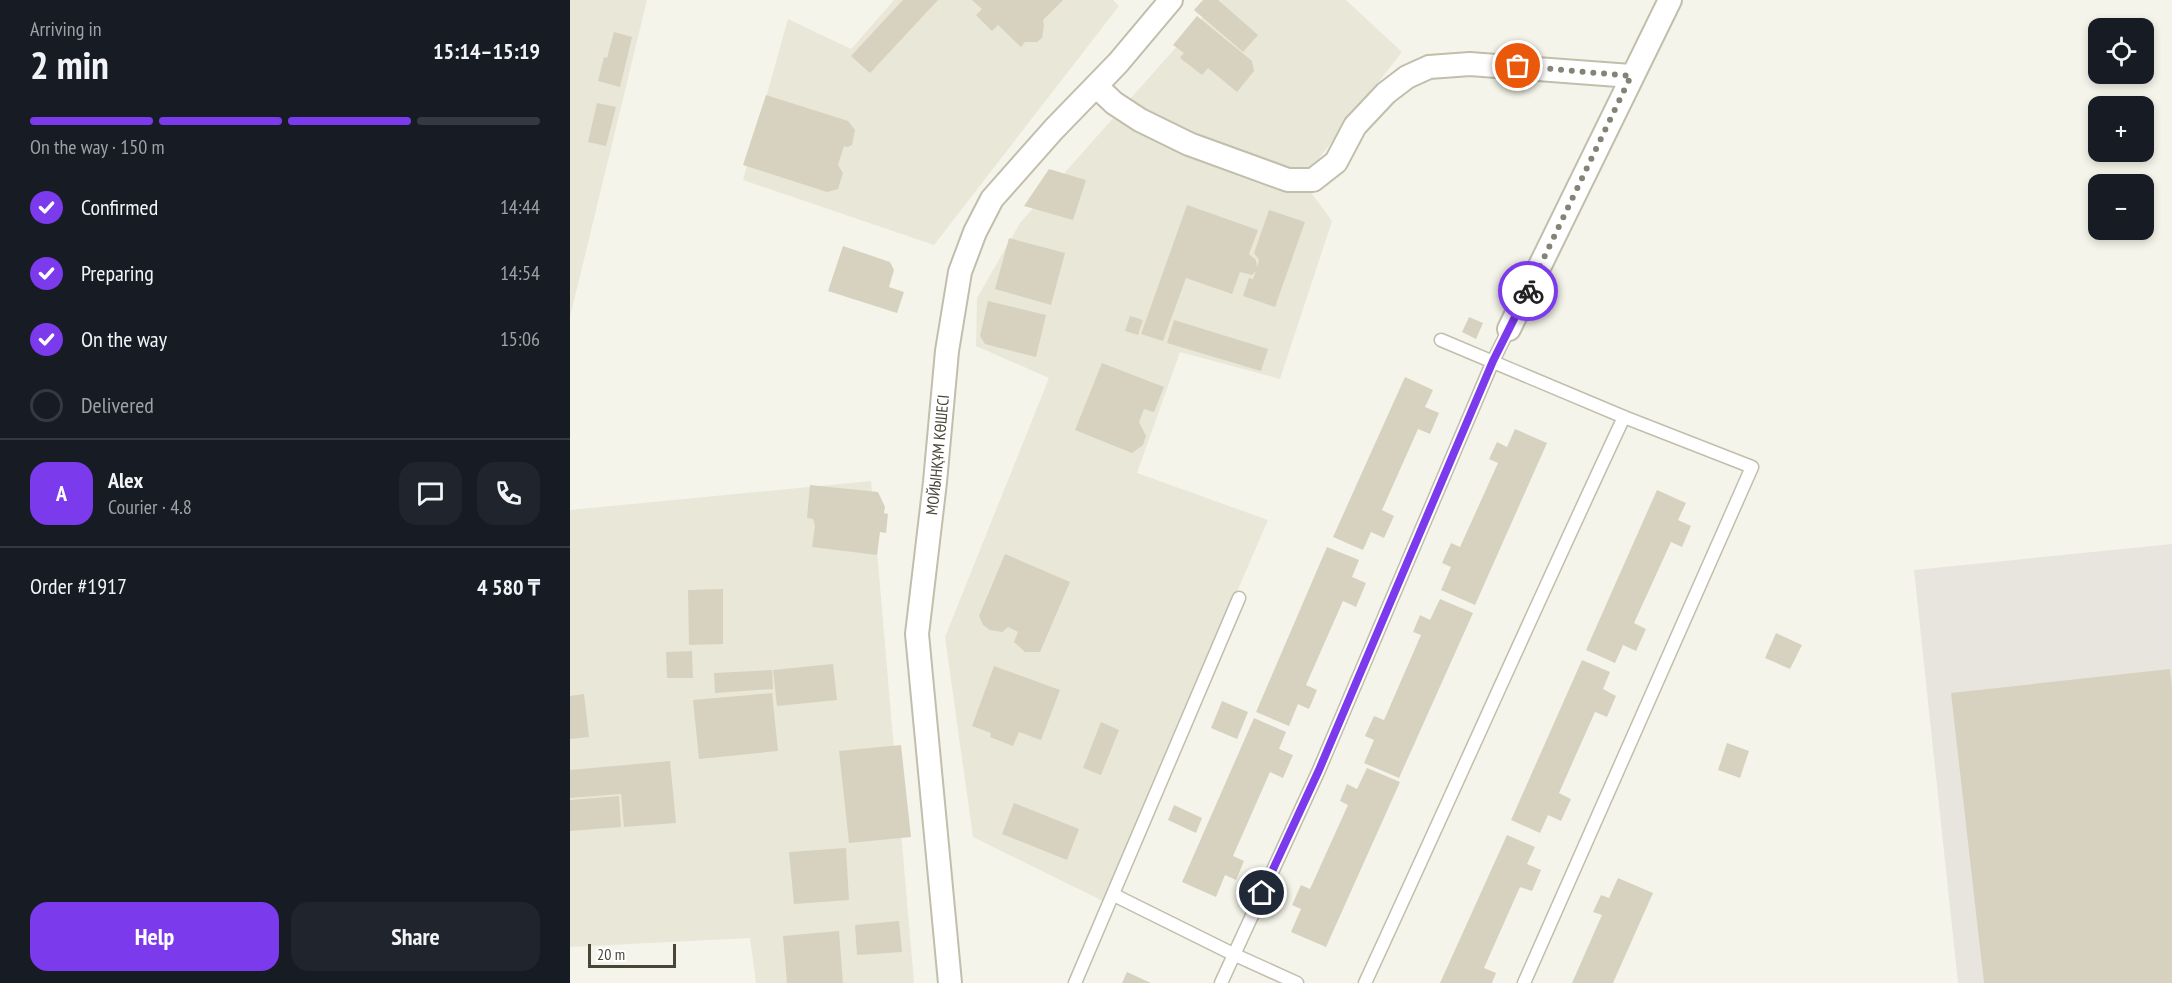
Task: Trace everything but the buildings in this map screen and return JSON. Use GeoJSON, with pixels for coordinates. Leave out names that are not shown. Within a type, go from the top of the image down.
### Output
{"type":"FeatureCollection","features":[{"type":"Feature","properties":{"kind":"street","name":"МОЙЫНҚҰМ КӨШЕСІ"},"geometry":{"type":"LineString","coordinates":[[950,983],[917,634],[951,316],[960,272],[975,232],[992,199],[1118,63],[1171,0]]}},
{"type":"Feature","properties":{"kind":"street"},"geometry":{"type":"LineString","coordinates":[[1509,329],[1670,0]]}},
{"type":"Feature","properties":{"kind":"street"},"geometry":{"type":"LineString","coordinates":[[1096,86],[1114,103],[1140,120],[1189,144],[1288,180],[1313,180],[1336,162],[1355,126],[1386,93],[1407,77],[1429,67],[1470,64],[1631,76]]}},
{"type":"Feature","properties":{"kind":"lane"},"geometry":{"type":"LineString","coordinates":[[1221,983],[1319,770],[1493,361],[1509,329]]}},
{"type":"Feature","properties":{"kind":"lane"},"geometry":{"type":"LineString","coordinates":[[1441,340],[1624,417],[1752,467],[1524,983]]}},
{"type":"Feature","properties":{"kind":"lane"},"geometry":{"type":"LineString","coordinates":[[1365,983],[1519,642],[1624,417]]}},
{"type":"Feature","properties":{"kind":"lane"},"geometry":{"type":"LineString","coordinates":[[1075,983],[1239,598]]}},
{"type":"Feature","properties":{"kind":"lane"},"geometry":{"type":"LineString","coordinates":[[1114,895],[1297,983]]}},
{"type":"Feature","properties":{"kind":"shaded area"},"geometry":{"type":"Polygon","coordinates":[[[570,0],[647,0],[570,317],[570,0]]]}},
{"type":"Feature","properties":{"kind":"shaded area"},"geometry":{"type":"Polygon","coordinates":[[[894,0],[1113,0],[1119,6],[934,245],[743,180],[788,19],[851,49],[894,0]]]}},
{"type":"Feature","properties":{"kind":"shaded area"},"geometry":{"type":"Polygon","coordinates":[[[1218,0],[1346,0],[1402,52],[1302,180],[1332,221],[1280,379],[1180,352],[1137,473],[1268,520],[1103,901],[973,837],[945,637],[1049,378],[976,346],[977,298],[1020,223],[1218,0]]]}},
{"type":"Feature","properties":{"kind":"shaded area"},"geometry":{"type":"Polygon","coordinates":[[[871,481],[914,983],[756,983],[750,938],[570,947],[570,510],[871,481]]]}},
{"type":"Feature","properties":{"kind":"shaded area"},"geometry":{"type":"Polygon","coordinates":[[[2172,544],[2172,983],[1958,983],[1914,570],[2172,544]]]}},
{"type":"Feature","properties":{"kind":"way so far"},"geometry":{"type":"LineString","coordinates":[[1518,66],[1631,76],[1528,291]]}},
{"type":"Feature","properties":{"kind":"route"},"geometry":{"type":"LineString","coordinates":[[1262,893],[1319,770],[1493,361],[1528,291]]}}]}
